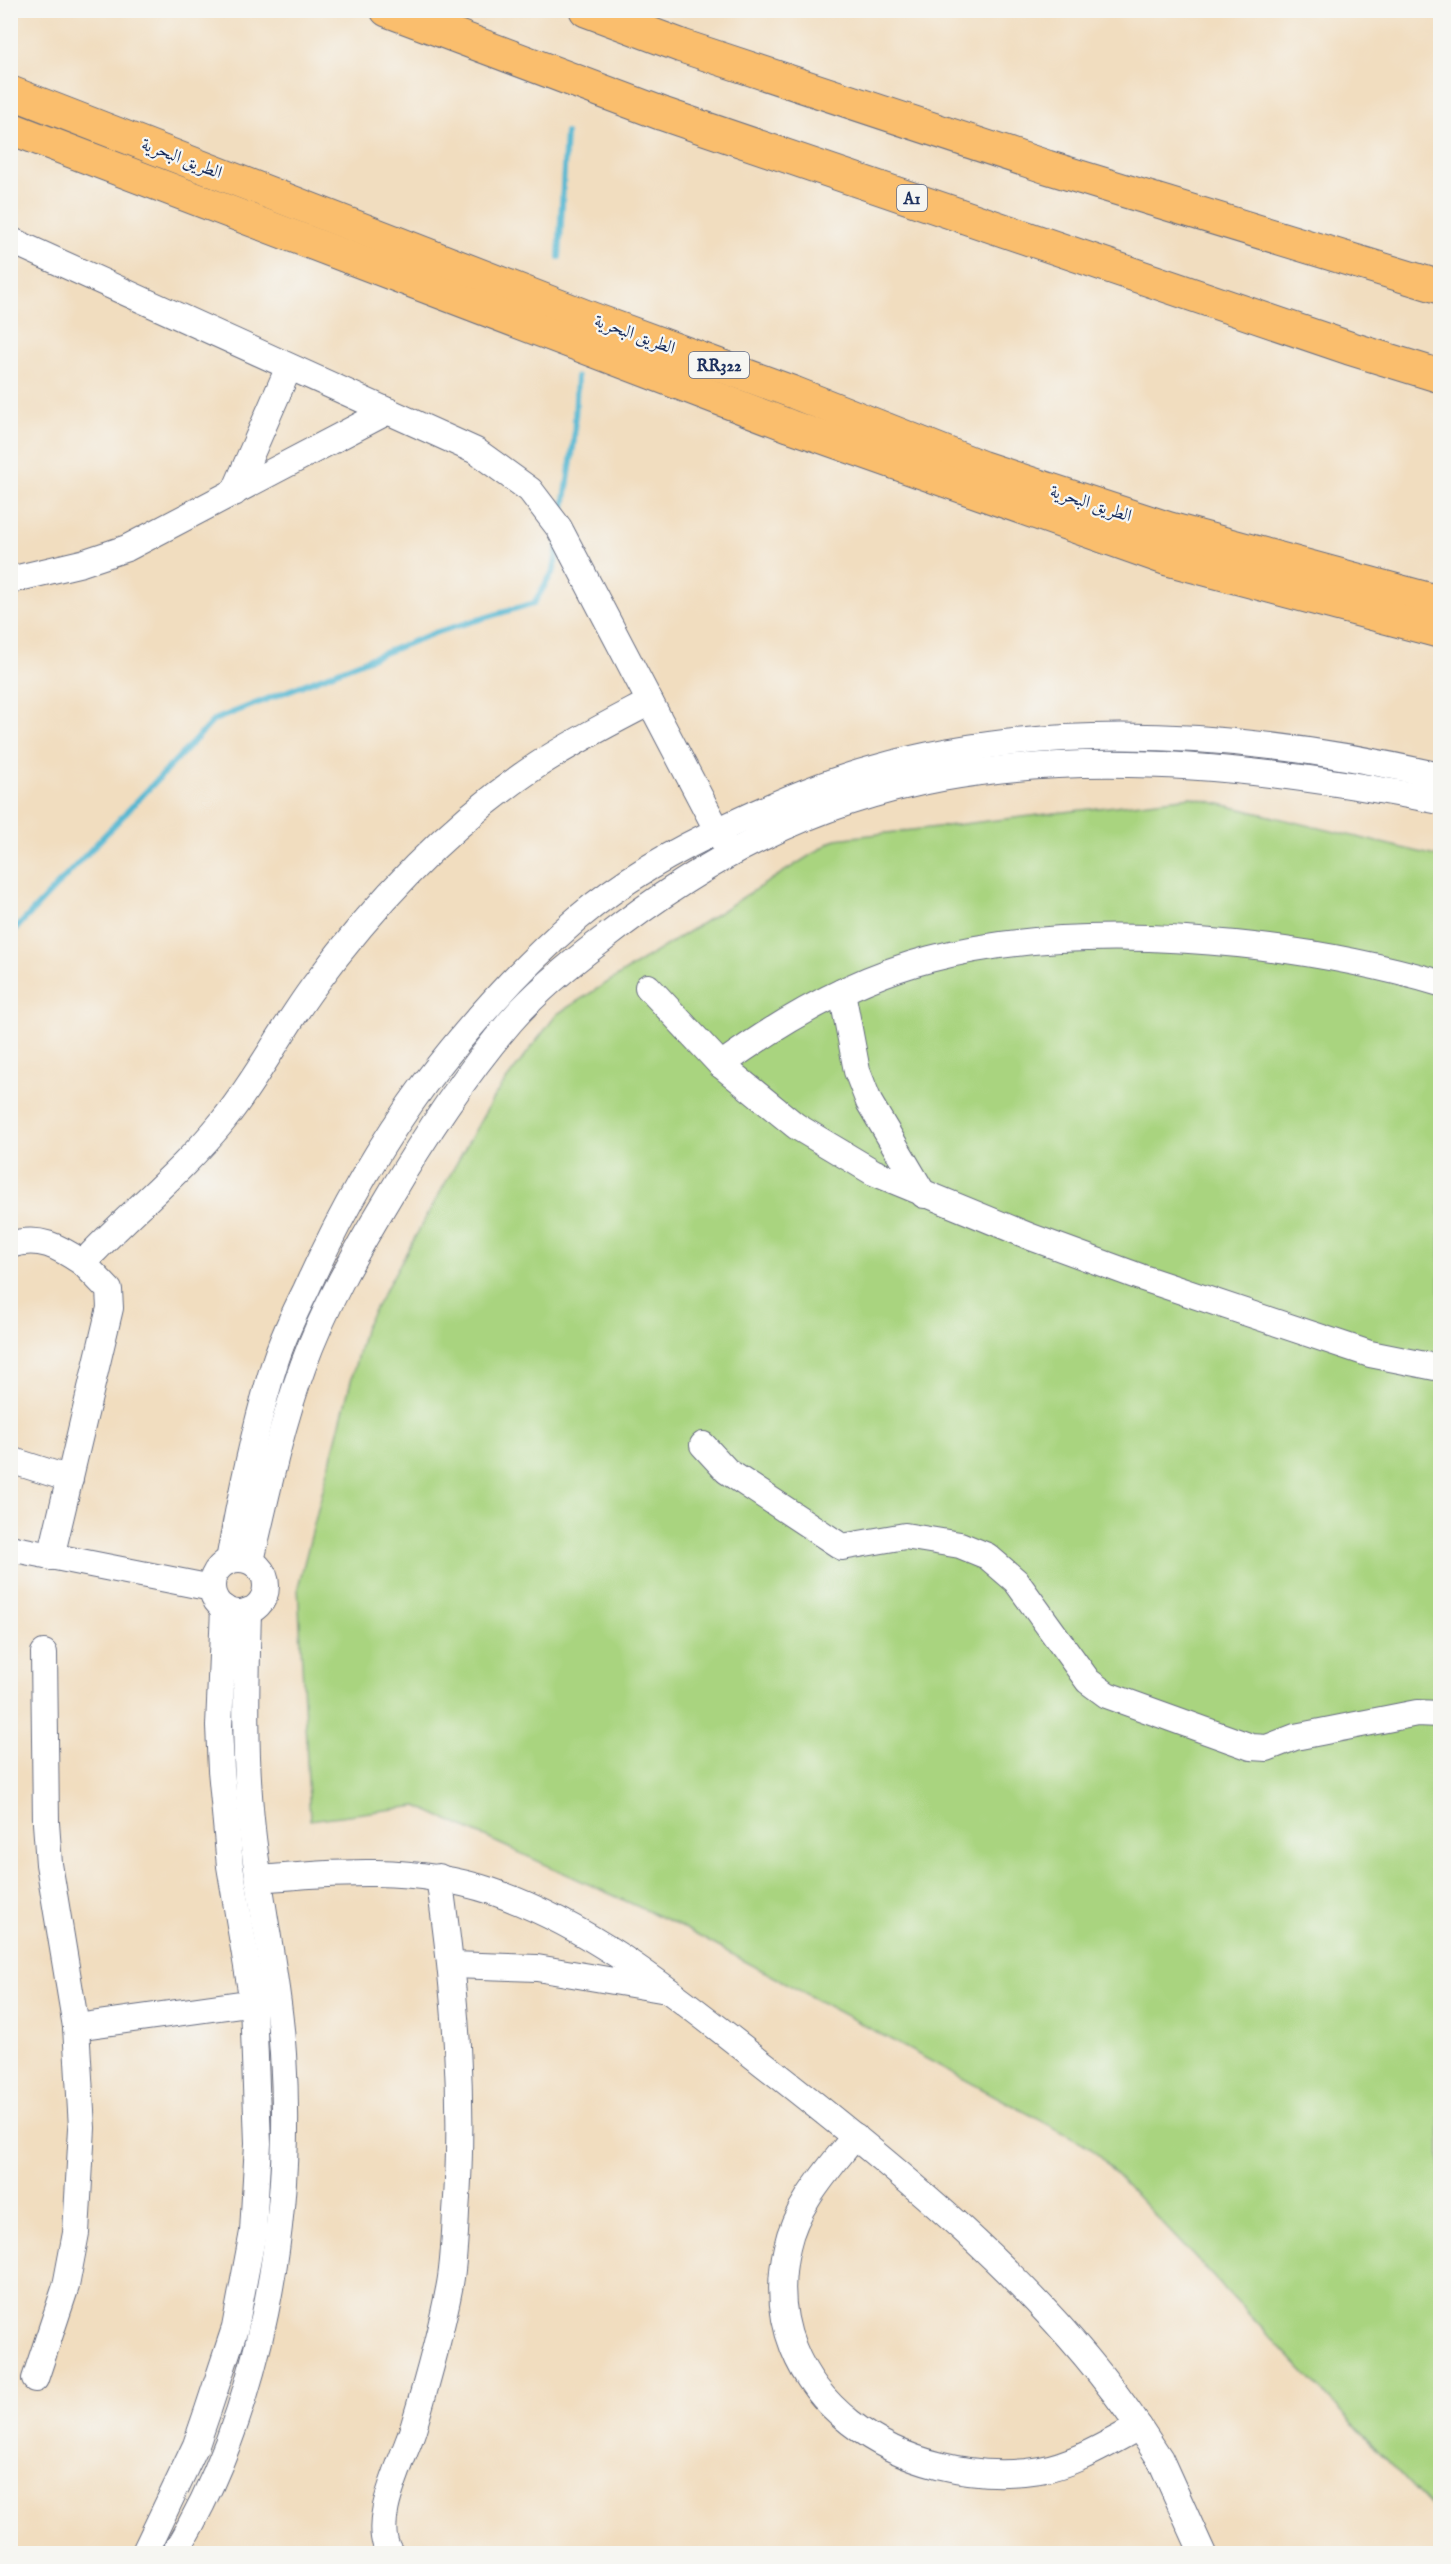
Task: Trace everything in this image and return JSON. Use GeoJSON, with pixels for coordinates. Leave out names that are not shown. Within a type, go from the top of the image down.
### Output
{"type":"FeatureCollection","features":[{"type":"Feature","properties":{"kind":"highway","name":"A1"},"geometry":{"type":"LineString","coordinates":[[387,10],[663,114],[1349,348],[1440,376]]}},
{"type":"Feature","properties":{"kind":"highway"},"geometry":{"type":"LineString","coordinates":[[586,10],[682,46],[1047,167],[1440,287]]}},
{"type":"Feature","properties":{"kind":"main road","name":"الطريق البحرية"},"geometry":{"type":"LineString","coordinates":[[10,92],[982,467],[1168,528],[1440,602]]}},
{"type":"Feature","properties":{"kind":"main road","name":"الطريق البحرية"},"geometry":{"type":"LineString","coordinates":[[10,128],[790,426],[1144,551],[1440,632]]}},
{"type":"Feature","properties":{"kind":"street"},"geometry":{"type":"LineString","coordinates":[[10,240],[476,451],[530,490],[559,528],[723,842]]}},
{"type":"Feature","properties":{"kind":"street"},"geometry":{"type":"LineString","coordinates":[[234,493],[289,367]]}},
{"type":"Feature","properties":{"kind":"street"},"geometry":{"type":"LineString","coordinates":[[10,580],[72,566],[127,548],[388,411]]}},
{"type":"Feature","properties":{"kind":"street"},"geometry":{"type":"LineString","coordinates":[[83,1263],[114,1229],[181,1168],[225,1119],[313,987],[391,894],[454,831],[534,767],[650,702]]}},
{"type":"Feature","properties":{"kind":"street"},"geometry":{"type":"LineString","coordinates":[[723,842],[794,796],[873,769],[963,749],[1012,742],[1117,738],[1255,744],[1308,750],[1440,776]]}},
{"type":"Feature","properties":{"kind":"street"},"geometry":{"type":"LineString","coordinates":[[240,1561],[259,1419],[278,1353],[336,1227],[372,1159],[399,1119],[463,1036],[511,980],[580,916],[650,867],[723,842],[801,820],[866,797],[941,778],[1019,769],[1126,765],[1215,768],[1318,780],[1440,801]]}},
{"type":"Feature","properties":{"kind":"street"},"geometry":{"type":"LineString","coordinates":[[721,1065],[765,1033],[842,992],[928,959],[976,949],[1084,938],[1232,944],[1289,951],[1404,972],[1440,983]]}},
{"type":"Feature","properties":{"kind":"street"},"geometry":{"type":"LineString","coordinates":[[648,987],[721,1065],[796,1126],[834,1150],[924,1195],[1075,1253],[1275,1324],[1370,1354],[1440,1368]]}},
{"type":"Feature","properties":{"kind":"street"},"geometry":{"type":"LineString","coordinates":[[842,992],[857,1071],[869,1102],[924,1195]]}},
{"type":"Feature","properties":{"kind":"street"},"geometry":{"type":"LineString","coordinates":[[10,1245],[34,1241],[59,1247],[83,1263],[104,1283],[110,1299],[51,1557]]}},
{"type":"Feature","properties":{"kind":"street"},"geometry":{"type":"LineString","coordinates":[[703,1445],[727,1471],[842,1547],[905,1536],[960,1545],[987,1556],[1016,1581],[1088,1681],[1107,1695],[1184,1724],[1251,1747],[1267,1748],[1295,1737],[1362,1723],[1416,1713],[1440,1714]]}},
{"type":"Feature","properties":{"kind":"street"},"geometry":{"type":"LineString","coordinates":[[10,1460],[70,1479]]}},
{"type":"Feature","properties":{"kind":"street"},"geometry":{"type":"LineString","coordinates":[[10,1548],[228,1602],[257,1606],[266,1587],[264,1577],[240,1561],[219,1567],[214,1576],[228,1602],[259,1879],[265,2001],[253,2232],[246,2281],[235,2328],[196,2445],[144,2553]]}},
{"type":"Feature","properties":{"kind":"street"},"geometry":{"type":"LineString","coordinates":[[174,2553],[205,2497],[225,2450],[245,2392],[270,2287],[278,2222],[285,2121],[283,2054],[265,2001],[230,1866],[219,1726],[228,1602]]}},
{"type":"Feature","properties":{"kind":"street"},"geometry":{"type":"LineString","coordinates":[[35,2379],[66,2286],[76,2234],[82,2128],[76,2027],[48,1854],[44,1771],[44,1653]]}},
{"type":"Feature","properties":{"kind":"street"},"geometry":{"type":"LineString","coordinates":[[259,1879],[355,1873],[439,1877],[490,1891],[541,1910],[622,1958],[670,1991],[855,2136],[998,2265],[1054,2321],[1115,2391],[1160,2459],[1203,2553]]}},
{"type":"Feature","properties":{"kind":"street"},"geometry":{"type":"LineString","coordinates":[[391,2553],[384,2545],[383,2519],[425,2388],[450,2283],[459,2180],[458,2022],[439,1877]]}},
{"type":"Feature","properties":{"kind":"street"},"geometry":{"type":"LineString","coordinates":[[452,1965],[537,1968],[670,1991]]}},
{"type":"Feature","properties":{"kind":"street"},"geometry":{"type":"LineString","coordinates":[[76,2027],[265,2001]]}},
{"type":"Feature","properties":{"kind":"street"},"geometry":{"type":"LineString","coordinates":[[855,2136],[818,2183],[801,2212],[787,2245],[782,2277],[782,2308],[790,2341],[806,2375],[823,2399],[856,2429],[896,2452],[946,2467],[996,2473],[1040,2470],[1077,2458],[1139,2427]]}},
{"type":"Feature","properties":{"kind":"green space"},"geometry":{"type":"Polygon","coordinates":[[[1191,797],[1440,857],[1440,2516],[1090,2147],[676,1924],[417,1806],[310,1820],[298,1587],[365,1326],[495,1095],[557,1014],[836,839],[1191,797]]]}},
{"type":"Feature","properties":{"kind":"waterway"},"geometry":{"type":"LineString","coordinates":[[559,257],[566,133]]}},
{"type":"Feature","properties":{"kind":"waterway"},"geometry":{"type":"LineString","coordinates":[[562,520],[574,441],[577,377]]}},
{"type":"Feature","properties":{"kind":"waterway"},"geometry":{"type":"LineString","coordinates":[[10,935],[214,720],[437,632],[534,603],[554,570],[558,545]]}}]}
